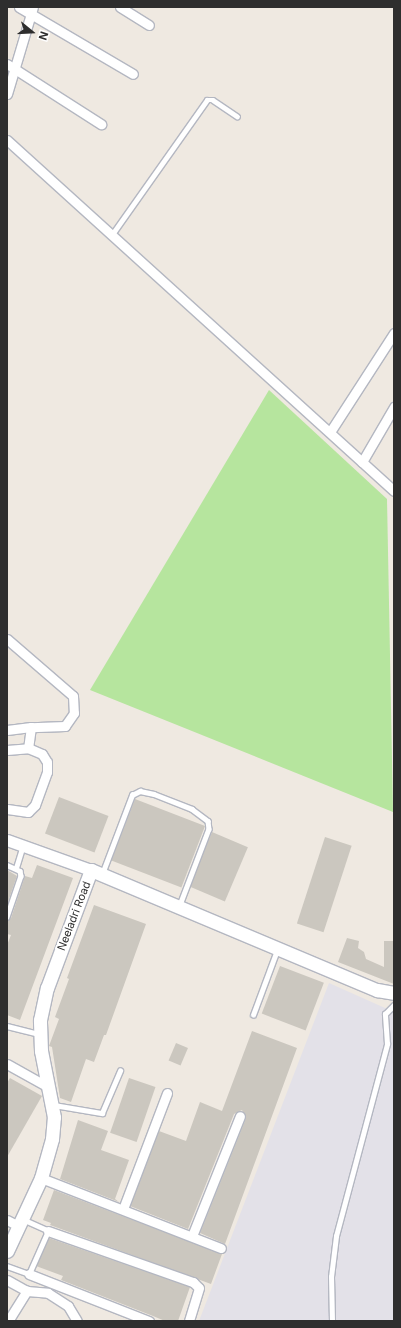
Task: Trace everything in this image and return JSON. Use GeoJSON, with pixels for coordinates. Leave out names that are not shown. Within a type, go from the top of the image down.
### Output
{"type":"FeatureCollection","features":[{"type":"Feature","properties":{"kind":"main road","name":"Neeladri Road"},"geometry":{"type":"LineString","coordinates":[[7,1251],[41,1178],[52,1139],[52,1105],[50,1088],[41,1051],[40,1020],[47,988],[97,872],[377,990],[394,993]]}},
{"type":"Feature","properties":{"kind":"street"},"geometry":{"type":"LineString","coordinates":[[19,7],[32,10],[132,74]]}},
{"type":"Feature","properties":{"kind":"street"},"geometry":{"type":"LineString","coordinates":[[120,7],[149,25]]}},
{"type":"Feature","properties":{"kind":"street"},"geometry":{"type":"LineString","coordinates":[[7,94],[11,66],[32,10]]}},
{"type":"Feature","properties":{"kind":"street"},"geometry":{"type":"LineString","coordinates":[[11,66],[101,124]]}},
{"type":"Feature","properties":{"kind":"street"},"geometry":{"type":"LineString","coordinates":[[7,140],[111,236],[394,491]]}},
{"type":"Feature","properties":{"kind":"street"},"geometry":{"type":"LineString","coordinates":[[330,432],[394,333]]}},
{"type":"Feature","properties":{"kind":"street"},"geometry":{"type":"LineString","coordinates":[[362,462],[394,406]]}},
{"type":"Feature","properties":{"kind":"street"},"geometry":{"type":"LineString","coordinates":[[7,639],[73,696],[74,713],[65,726],[31,727],[7,730]]}},
{"type":"Feature","properties":{"kind":"street"},"geometry":{"type":"LineString","coordinates":[[28,748],[31,727]]}},
{"type":"Feature","properties":{"kind":"street"},"geometry":{"type":"LineString","coordinates":[[7,750],[28,748],[42,754],[47,762],[45,778],[36,805],[28,812],[7,809]]}},
{"type":"Feature","properties":{"kind":"street"},"geometry":{"type":"LineString","coordinates":[[7,840],[97,872]]}},
{"type":"Feature","properties":{"kind":"street"},"geometry":{"type":"LineString","coordinates":[[7,1064],[50,1088]]}},
{"type":"Feature","properties":{"kind":"street"},"geometry":{"type":"LineString","coordinates":[[123,1209],[167,1092]]}},
{"type":"Feature","properties":{"kind":"street"},"geometry":{"type":"LineString","coordinates":[[192,1236],[240,1116]]}},
{"type":"Feature","properties":{"kind":"street"},"geometry":{"type":"LineString","coordinates":[[41,1178],[221,1248]]}},
{"type":"Feature","properties":{"kind":"street"},"geometry":{"type":"LineString","coordinates":[[7,1220],[20,1223]]}},
{"type":"Feature","properties":{"kind":"street"},"geometry":{"type":"LineString","coordinates":[[48,1231],[193,1282],[199,1288],[188,1321]]}},
{"type":"Feature","properties":{"kind":"street"},"geometry":{"type":"LineString","coordinates":[[29,1274],[149,1321]]}},
{"type":"Feature","properties":{"kind":"street"},"geometry":{"type":"LineString","coordinates":[[7,1280],[27,1291],[48,1293],[68,1306],[77,1321]]}},
{"type":"Feature","properties":{"kind":"street"},"geometry":{"type":"LineString","coordinates":[[8,1321],[27,1291]]}},
{"type":"Feature","properties":{"kind":"lane"},"geometry":{"type":"LineString","coordinates":[[111,236],[207,100],[213,100],[237,116]]}},
{"type":"Feature","properties":{"kind":"lane"},"geometry":{"type":"LineString","coordinates":[[97,872],[132,795],[140,790],[192,809],[208,821],[209,829],[179,906]]}},
{"type":"Feature","properties":{"kind":"lane"},"geometry":{"type":"LineString","coordinates":[[16,868],[23,846]]}},
{"type":"Feature","properties":{"kind":"lane"},"geometry":{"type":"LineString","coordinates":[[7,865],[20,871],[21,876],[7,917]]}},
{"type":"Feature","properties":{"kind":"lane"},"geometry":{"type":"LineString","coordinates":[[253,1015],[278,948]]}},
{"type":"Feature","properties":{"kind":"lane"},"geometry":{"type":"LineString","coordinates":[[332,1321],[331,1277],[336,1236],[387,1044],[386,1014],[394,1005]]}},
{"type":"Feature","properties":{"kind":"lane"},"geometry":{"type":"LineString","coordinates":[[7,1026],[41,1035]]}},
{"type":"Feature","properties":{"kind":"lane"},"geometry":{"type":"LineString","coordinates":[[52,1105],[102,1113],[120,1071]]}},
{"type":"Feature","properties":{"kind":"lane"},"geometry":{"type":"LineString","coordinates":[[7,1266],[29,1274],[48,1231],[20,1223]]}},
{"type":"Feature","properties":{"kind":"shaded area"},"geometry":{"type":"Polygon","coordinates":[[[329,983],[394,1012],[394,1321],[199,1321],[329,983]]]}},
{"type":"Feature","properties":{"kind":"green space"},"geometry":{"type":"Polygon","coordinates":[[[269,390],[387,499],[393,812],[90,690],[269,390]]]}},
{"type":"Feature","properties":{"kind":"building"},"geometry":{"type":"Polygon","coordinates":[[[59,797],[108,816],[95,852],[45,833],[59,797]]]}},
{"type":"Feature","properties":{"kind":"building"},"geometry":{"type":"Polygon","coordinates":[[[135,799],[205,826],[181,887],[111,861],[135,799]]]}},
{"type":"Feature","properties":{"kind":"building"},"geometry":{"type":"Polygon","coordinates":[[[212,832],[248,847],[225,902],[189,886],[212,832]]]}},
{"type":"Feature","properties":{"kind":"building"},"geometry":{"type":"Polygon","coordinates":[[[325,837],[352,846],[324,932],[297,924],[325,837]]]}},
{"type":"Feature","properties":{"kind":"building"},"geometry":{"type":"Polygon","coordinates":[[[37,865],[73,878],[20,1020],[7,1015],[7,945],[11,935],[7,934],[7,921],[11,918],[25,876],[32,878],[37,865]]]}},
{"type":"Feature","properties":{"kind":"building"},"geometry":{"type":"Polygon","coordinates":[[[7,870],[17,876],[7,905],[7,870]]]}},
{"type":"Feature","properties":{"kind":"building"},"geometry":{"type":"Polygon","coordinates":[[[94,905],[146,924],[106,1035],[104,1035],[94,1062],[86,1059],[71,1102],[60,1098],[52,1047],[49,1046],[59,1019],[55,1017],[69,979],[67,978],[94,905]]]}},
{"type":"Feature","properties":{"kind":"building"},"geometry":{"type":"Polygon","coordinates":[[[347,938],[359,941],[358,948],[364,952],[366,959],[384,967],[384,941],[394,941],[394,984],[338,962],[347,938]]]}},
{"type":"Feature","properties":{"kind":"building"},"geometry":{"type":"Polygon","coordinates":[[[280,966],[324,983],[306,1030],[262,1014],[280,966]]]}},
{"type":"Feature","properties":{"kind":"building"},"geometry":{"type":"Polygon","coordinates":[[[252,1031],[297,1048],[225,1244],[200,1233],[246,1118],[242,1110],[234,1114],[188,1229],[130,1206],[159,1131],[186,1141],[200,1102],[222,1111],[252,1031]]]}},
{"type":"Feature","properties":{"kind":"building"},"geometry":{"type":"Polygon","coordinates":[[[176,1043],[188,1048],[181,1066],[169,1060],[176,1043]]]}},
{"type":"Feature","properties":{"kind":"building"},"geometry":{"type":"Polygon","coordinates":[[[10,1078],[42,1096],[7,1157],[7,1083],[10,1078]]]}},
{"type":"Feature","properties":{"kind":"building"},"geometry":{"type":"Polygon","coordinates":[[[129,1078],[155,1087],[137,1142],[110,1133],[129,1078]]]}},
{"type":"Feature","properties":{"kind":"building"},"geometry":{"type":"Polygon","coordinates":[[[78,1120],[108,1131],[101,1150],[129,1160],[115,1199],[119,1202],[60,1179],[78,1120]]]}},
{"type":"Feature","properties":{"kind":"building"},"geometry":{"type":"Polygon","coordinates":[[[54,1190],[222,1254],[211,1284],[50,1225],[51,1223],[43,1220],[54,1190]]]}},
{"type":"Feature","properties":{"kind":"building"},"geometry":{"type":"Polygon","coordinates":[[[49,1238],[190,1287],[178,1321],[165,1321],[61,1280],[63,1276],[36,1266],[49,1238]]]}}]}
